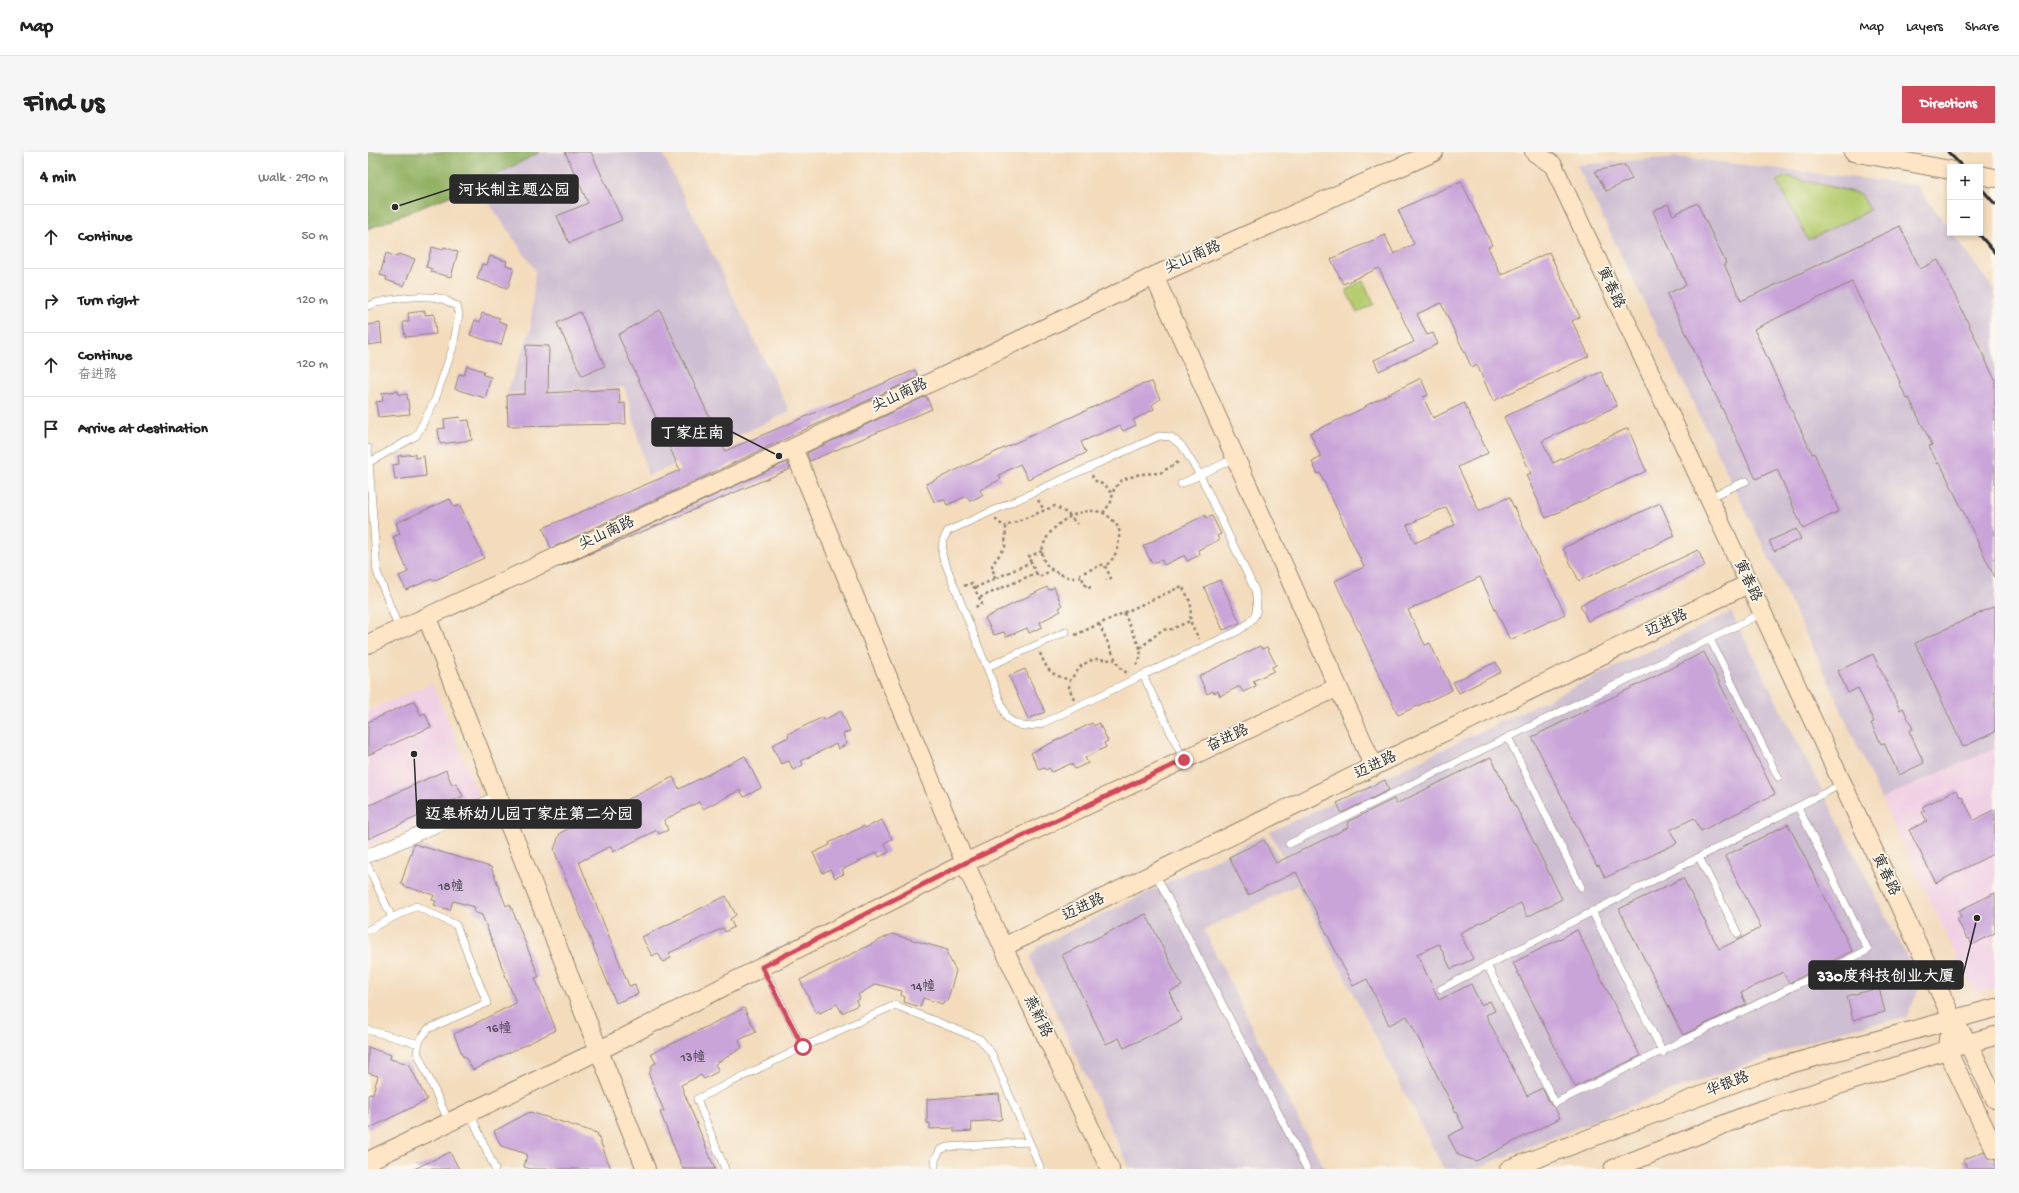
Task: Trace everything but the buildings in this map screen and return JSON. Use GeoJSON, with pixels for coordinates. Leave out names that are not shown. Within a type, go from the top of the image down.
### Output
{"type":"FeatureCollection","features":[{"type":"Feature","properties":{"kind":"street","name":"尖山南路"},"geometry":{"type":"LineString","coordinates":[[368,644],[793,448],[1154,276],[1434,152]]}},
{"type":"Feature","properties":{"kind":"street","name":"寅春路"},"geometry":{"type":"LineString","coordinates":[[1534,152],[1553,165],[1952,1018],[1968,1043],[1995,1099]]}},
{"type":"Feature","properties":{"kind":"street"},"geometry":{"type":"LineString","coordinates":[[1853,152],[1947,169]]}},
{"type":"Feature","properties":{"kind":"street"},"geometry":{"type":"LineString","coordinates":[[1983,176],[1995,178]]}},
{"type":"Feature","properties":{"kind":"street"},"geometry":{"type":"LineString","coordinates":[[1154,276],[1374,767]]}},
{"type":"Feature","properties":{"kind":"street","name":"燕新路"},"geometry":{"type":"LineString","coordinates":[[793,448],[965,863],[1003,947],[1110,1169]]}},
{"type":"Feature","properties":{"kind":"street","name":"迈进路"},"geometry":{"type":"LineString","coordinates":[[1003,947],[1748,584]]}},
{"type":"Feature","properties":{"kind":"street"},"geometry":{"type":"LineString","coordinates":[[427,618],[646,1169]]}},
{"type":"Feature","properties":{"kind":"street","name":"奋进路"},"geometry":{"type":"LineString","coordinates":[[368,1161],[598,1051],[965,863],[1338,687]]}},
{"type":"Feature","properties":{"kind":"street"},"geometry":{"type":"LineString","coordinates":[[368,856],[498,798]]}},
{"type":"Feature","properties":{"kind":"street","name":"华银路"},"geometry":{"type":"LineString","coordinates":[[1509,1169],[1771,1069],[1952,1018],[1995,1008]]}},
{"type":"Feature","properties":{"kind":"street"},"geometry":{"type":"LineString","coordinates":[[1952,1018],[1947,1050],[1995,1150]]}},
{"type":"Feature","properties":{"kind":"street"},"geometry":{"type":"LineString","coordinates":[[1613,1169],[1752,1113],[1968,1043],[1995,1036]]}},
{"type":"Feature","properties":{"kind":"lane"},"geometry":{"type":"LineString","coordinates":[[368,306],[401,299],[426,297],[443,299],[457,306],[459,314],[453,348],[437,393],[416,436],[369,463]]}},
{"type":"Feature","properties":{"kind":"lane"},"geometry":{"type":"LineString","coordinates":[[1163,435],[1172,437],[1182,446],[1188,457],[1200,475],[1256,590],[1257,615],[1252,622],[1238,631],[1078,707],[1043,723],[1029,727],[1018,726],[1007,718],[942,555],[943,540],[948,531],[1163,435]]}},
{"type":"Feature","properties":{"kind":"lane"},"geometry":{"type":"LineString","coordinates":[[368,448],[376,572],[400,629]]}},
{"type":"Feature","properties":{"kind":"lane"},"geometry":{"type":"LineString","coordinates":[[1181,484],[1236,458]]}},
{"type":"Feature","properties":{"kind":"lane"},"geometry":{"type":"LineString","coordinates":[[1708,498],[1746,481]]}},
{"type":"Feature","properties":{"kind":"lane"},"geometry":{"type":"LineString","coordinates":[[1289,844],[1762,613]]}},
{"type":"Feature","properties":{"kind":"lane"},"geometry":{"type":"LineString","coordinates":[[987,667],[1069,634]]}},
{"type":"Feature","properties":{"kind":"lane"},"geometry":{"type":"LineString","coordinates":[[1710,639],[1778,777]]}},
{"type":"Feature","properties":{"kind":"lane"},"geometry":{"type":"LineString","coordinates":[[1143,675],[1184,760]]}},
{"type":"Feature","properties":{"kind":"lane"},"geometry":{"type":"LineString","coordinates":[[1508,737],[1581,887]]}},
{"type":"Feature","properties":{"kind":"lane"},"geometry":{"type":"LineString","coordinates":[[1441,989],[1842,784]]}},
{"type":"Feature","properties":{"kind":"lane"},"geometry":{"type":"LineString","coordinates":[[1487,965],[1555,1103],[1868,950],[1798,807]]}},
{"type":"Feature","properties":{"kind":"lane"},"geometry":{"type":"LineString","coordinates":[[1699,857],[1738,934]]}},
{"type":"Feature","properties":{"kind":"lane"},"geometry":{"type":"LineString","coordinates":[[368,866],[392,918]]}},
{"type":"Feature","properties":{"kind":"lane"},"geometry":{"type":"LineString","coordinates":[[1155,873],[1307,1169]]}},
{"type":"Feature","properties":{"kind":"lane"},"geometry":{"type":"LineString","coordinates":[[368,930],[416,906],[456,925],[487,1003],[428,1029],[419,1044],[417,1052],[450,1122]]}},
{"type":"Feature","properties":{"kind":"lane"},"geometry":{"type":"LineString","coordinates":[[1592,911],[1663,1053]]}},
{"type":"Feature","properties":{"kind":"lane"},"geometry":{"type":"LineString","coordinates":[[762,967],[803,1047]]}},
{"type":"Feature","properties":{"kind":"lane"},"geometry":{"type":"LineString","coordinates":[[725,1169],[697,1099],[803,1047],[895,1005],[980,1039],[992,1054],[1041,1169]]}},
{"type":"Feature","properties":{"kind":"lane"},"geometry":{"type":"LineString","coordinates":[[368,1030],[419,1044]]}},
{"type":"Feature","properties":{"kind":"lane"},"geometry":{"type":"LineString","coordinates":[[470,1112],[495,1169]]}},
{"type":"Feature","properties":{"kind":"lane"},"geometry":{"type":"LineString","coordinates":[[935,1169],[935,1160],[940,1150],[947,1147],[1029,1142]]}},
{"type":"Feature","properties":{"kind":"path"},"geometry":{"type":"LineString","coordinates":[[1103,513],[1111,502],[1112,494],[1122,480],[1136,475],[1160,473],[1188,457]]}},
{"type":"Feature","properties":{"kind":"path"},"geometry":{"type":"LineString","coordinates":[[1090,467],[1094,480],[1106,486],[1112,494]]}},
{"type":"Feature","properties":{"kind":"path"},"geometry":{"type":"LineString","coordinates":[[995,578],[992,571],[992,565],[1005,547],[1006,526],[1055,506],[1062,509],[1077,524]]}},
{"type":"Feature","properties":{"kind":"path"},"geometry":{"type":"LineString","coordinates":[[1082,577],[1078,578],[1062,575],[1052,570],[1044,560],[1042,551],[1046,540],[1052,531],[1060,522],[1070,517],[1088,511],[1103,513],[1119,528],[1120,539],[1115,556],[1106,566]]}},
{"type":"Feature","properties":{"kind":"path"},"geometry":{"type":"LineString","coordinates":[[1042,551],[1028,557],[1038,577],[1052,570]]}},
{"type":"Feature","properties":{"kind":"path"},"geometry":{"type":"LineString","coordinates":[[975,588],[1031,562]]}},
{"type":"Feature","properties":{"kind":"path"},"geometry":{"type":"LineString","coordinates":[[1091,586],[1087,588],[1080,574],[1104,564],[1106,566]]}},
{"type":"Feature","properties":{"kind":"path"},"geometry":{"type":"LineString","coordinates":[[1106,566],[1111,578],[1106,580]]}},
{"type":"Feature","properties":{"kind":"path"},"geometry":{"type":"LineString","coordinates":[[979,598],[1036,573]]}},
{"type":"Feature","properties":{"kind":"path"},"geometry":{"type":"LineString","coordinates":[[956,590],[972,583],[982,604],[965,612]]}},
{"type":"Feature","properties":{"kind":"path"},"geometry":{"type":"LineString","coordinates":[[1069,634],[1099,624],[1182,586],[1191,606],[1190,621],[1204,647]]}},
{"type":"Feature","properties":{"kind":"path"},"geometry":{"type":"LineString","coordinates":[[1124,613],[1140,648],[1141,657],[1137,662],[1137,668],[1143,675]]}},
{"type":"Feature","properties":{"kind":"path"},"geometry":{"type":"LineString","coordinates":[[1140,648],[1144,646],[1156,633],[1162,630],[1172,629],[1190,621]]}},
{"type":"Feature","properties":{"kind":"path"},"geometry":{"type":"LineString","coordinates":[[1099,624],[1115,660],[1119,667],[1127,673],[1130,681]]}},
{"type":"Feature","properties":{"kind":"path"},"geometry":{"type":"LineString","coordinates":[[1040,651],[1049,671],[1055,676],[1070,680]]}},
{"type":"Feature","properties":{"kind":"path"},"geometry":{"type":"LineString","coordinates":[[1078,707],[1069,688],[1070,680],[1082,665],[1088,661],[1094,659],[1115,660]]}},
{"type":"Feature","properties":{"kind":"shaded area"},"geometry":{"type":"Polygon","coordinates":[[[540,152],[662,152],[790,412],[648,476],[625,387],[507,393],[530,331],[535,270],[477,185],[540,152]]]}},
{"type":"Feature","properties":{"kind":"shaded area"},"geometry":{"type":"Polygon","coordinates":[[[1677,157],[1916,185],[1947,226],[1947,236],[1954,236],[1995,291],[1995,748],[1881,799],[1823,669],[1577,165],[1677,157]]]}},
{"type":"Feature","properties":{"kind":"shaded area"},"geometry":{"type":"Polygon","coordinates":[[[1731,612],[1921,985],[1906,1018],[1843,1030],[1643,1101],[1474,1169],[1444,1169],[1297,885],[1204,930],[1288,1100],[1325,1169],[1130,1169],[1030,958],[1037,947],[1264,835],[1295,881],[1270,832],[1731,612]]]}},
{"type":"Feature","properties":{"kind":"shaded area"},"geometry":{"type":"Polygon","coordinates":[[[432,683],[479,796],[368,846],[368,711],[432,683]]]}},
{"type":"Feature","properties":{"kind":"shaded area"},"geometry":{"type":"Polygon","coordinates":[[[1995,748],[1995,989],[1974,993],[1881,799],[1995,748]]]}},
{"type":"Feature","properties":{"kind":"green space"},"geometry":{"type":"Polygon","coordinates":[[[368,152],[540,152],[477,185],[368,229],[368,152]]]}},
{"type":"Feature","properties":{"kind":"green space"},"geometry":{"type":"Polygon","coordinates":[[[1786,176],[1861,194],[1870,210],[1808,240],[1777,181],[1786,176]]]}},
{"type":"Feature","properties":{"kind":"green space"},"geometry":{"type":"Polygon","coordinates":[[[1363,281],[1374,304],[1357,313],[1346,290],[1363,281]]]}},
{"type":"Feature","properties":{"kind":"railway"},"geometry":{"type":"LineString","coordinates":[[1948,152],[1960,164]]}},
{"type":"Feature","properties":{"kind":"railway"},"geometry":{"type":"LineString","coordinates":[[1983,190],[1995,204]]}},
{"type":"Feature","properties":{"kind":"railway"},"geometry":{"type":"LineString","coordinates":[[1981,236],[1995,253]]}},
{"type":"Feature","properties":{"kind":"place","name":"河长制主题公园"},"geometry":{"type":"Point","coordinates":[395,207]}},
{"type":"Feature","properties":{"kind":"place","name":"丁家庄南"},"geometry":{"type":"Point","coordinates":[779,456]}},
{"type":"Feature","properties":{"kind":"place","name":"迈皋桥幼儿园丁家庄第二分园"},"geometry":{"type":"Point","coordinates":[414,754]}},
{"type":"Feature","properties":{"kind":"place","name":"330度科技创业大厦"},"geometry":{"type":"Point","coordinates":[1977,918]}},
{"type":"Feature","properties":{"kind":"route"},"geometry":{"type":"LineString","coordinates":[[803,1047],[762,967],[965,863],[1184,760]]}}]}
